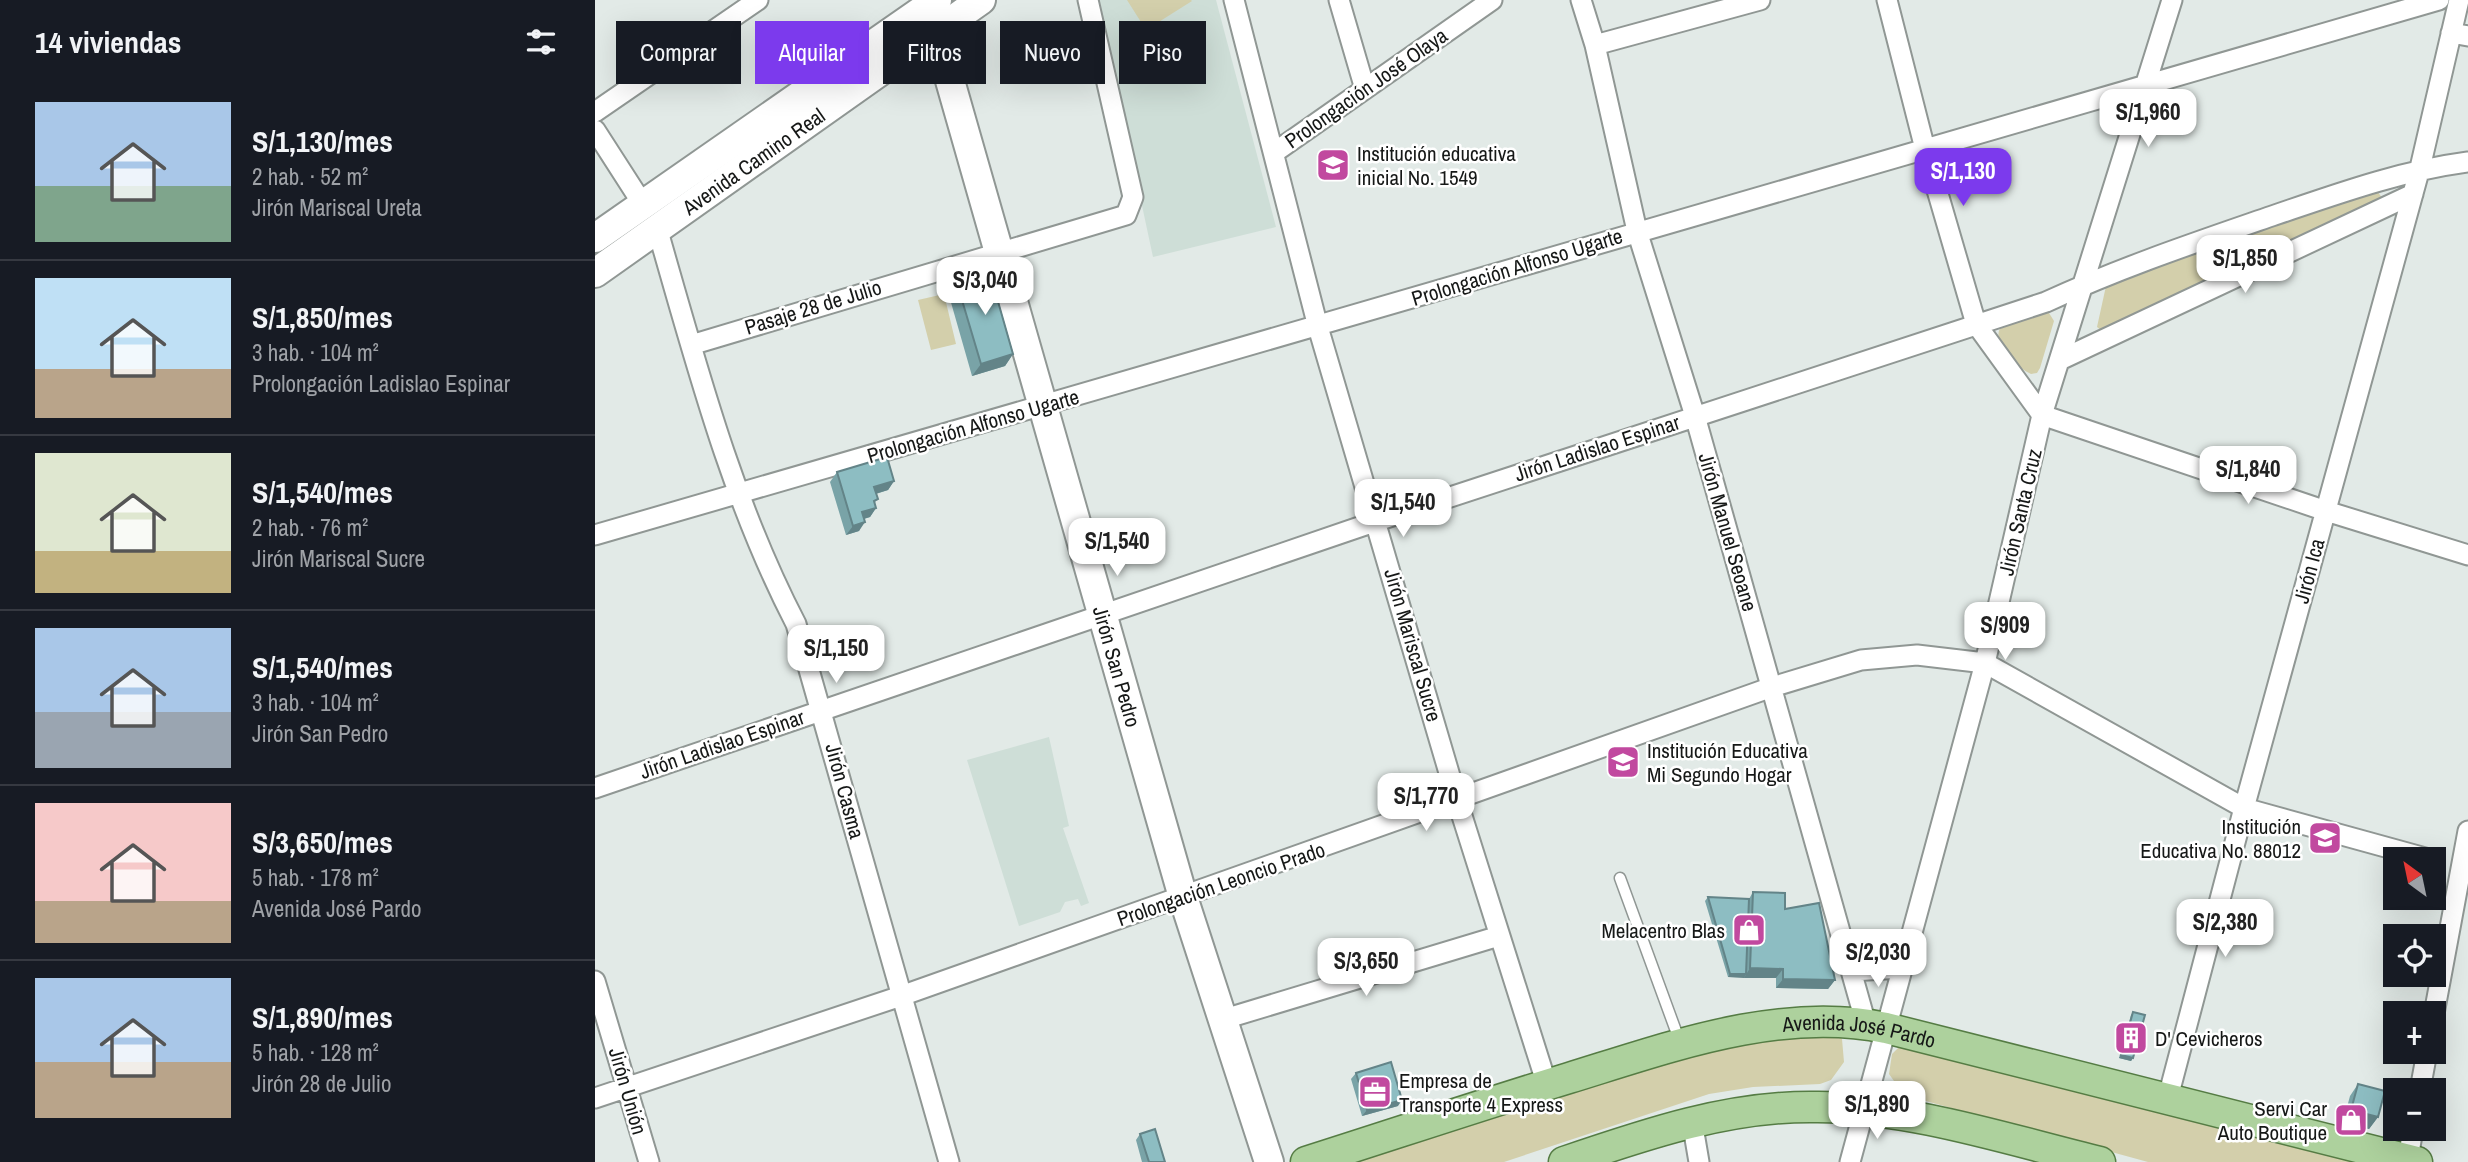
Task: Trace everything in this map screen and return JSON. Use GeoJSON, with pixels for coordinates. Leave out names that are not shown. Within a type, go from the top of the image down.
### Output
{"type":"FeatureCollection","features":[{"type":"Feature","properties":{"kind":"main road","name":"Avenida Camino Real"},"geometry":{"type":"LineString","coordinates":[[595,238],[933,9],[981,0]]}},
{"type":"Feature","properties":{"kind":"main road","name":"Avenida Camino Real"},"geometry":{"type":"LineString","coordinates":[[595,273],[657,228],[933,9]]}},
{"type":"Feature","properties":{"kind":"main road","name":"Jirón San Pedro"},"geometry":{"type":"LineString","coordinates":[[933,9],[997,251],[1183,897],[1269,1162]]}},
{"type":"Feature","properties":{"kind":"main road","name":"Avenida José Pardo"},"geometry":{"type":"LineString","coordinates":[[1306,1162],[1681,1044],[1749,1029],[1810,1021],[1876,1026],[2412,1161]]}},
{"type":"Feature","properties":{"kind":"main road"},"geometry":{"type":"LineString","coordinates":[[1565,1162],[1692,1121],[1751,1111],[1818,1107],[1863,1110],[1927,1121],[2100,1162]]}},
{"type":"Feature","properties":{"kind":"street"},"geometry":{"type":"LineString","coordinates":[[595,112],[758,0]]}},
{"type":"Feature","properties":{"kind":"street","name":"Pasaje 28 de Julio"},"geometry":{"type":"LineString","coordinates":[[691,345],[997,251],[1126,215],[1133,197],[1088,0]]}},
{"type":"Feature","properties":{"kind":"street","name":"Jirón Mariscal Sucre"},"geometry":{"type":"LineString","coordinates":[[1234,0],[1318,327],[1457,800],[1547,1085]]}},
{"type":"Feature","properties":{"kind":"street"},"geometry":{"type":"LineString","coordinates":[[1339,0],[1365,89]]}},
{"type":"Feature","properties":{"kind":"street","name":"Prolongación José Olaya"},"geometry":{"type":"LineString","coordinates":[[1275,152],[1492,0]]}},
{"type":"Feature","properties":{"kind":"street","name":"Jirón Manuel Seoane"},"geometry":{"type":"LineString","coordinates":[[1581,0],[1595,44],[1637,231],[1695,416],[1851,971],[1876,1026]]}},
{"type":"Feature","properties":{"kind":"street"},"geometry":{"type":"LineString","coordinates":[[1595,44],[1760,0]]}},
{"type":"Feature","properties":{"kind":"street"},"geometry":{"type":"LineString","coordinates":[[1888,0],[1925,149],[1976,324],[2042,415],[2326,511],[2468,555]]}},
{"type":"Feature","properties":{"kind":"street","name":"Jirón Santa Cruz"},"geometry":{"type":"LineString","coordinates":[[1850,1162],[1863,1110],[1876,1026],[1902,968],[1985,663],[2042,415],[2148,87],[2172,0]]}},
{"type":"Feature","properties":{"kind":"street","name":"Prolongación Alfonso Ugarte"},"geometry":{"type":"LineString","coordinates":[[595,535],[1318,327],[1637,231],[2148,87],[2439,0]]}},
{"type":"Feature","properties":{"kind":"street","name":"Jirón Ica"},"geometry":{"type":"LineString","coordinates":[[2167,1101],[2244,808],[2459,34],[2459,0]]}},
{"type":"Feature","properties":{"kind":"street"},"geometry":{"type":"LineString","coordinates":[[595,130],[642,204]]}},
{"type":"Feature","properties":{"kind":"street","name":"Jirón Ladislao Espinar"},"geometry":{"type":"LineString","coordinates":[[595,788],[1377,521],[2046,302],[2134,263],[2420,168],[2468,162]]}},
{"type":"Feature","properties":{"kind":"street"},"geometry":{"type":"LineString","coordinates":[[2060,360],[2413,194]]}},
{"type":"Feature","properties":{"kind":"street","name":"Jirón Casma"},"geometry":{"type":"LineString","coordinates":[[657,228],[737,494],[767,568],[796,624],[949,1162]]}},
{"type":"Feature","properties":{"kind":"street","name":"Prolongación Leoncio Prado"},"geometry":{"type":"LineString","coordinates":[[595,1098],[901,996],[1772,687],[1861,660],[1917,655],[1985,663],[2244,808],[2385,847]]}},
{"type":"Feature","properties":{"kind":"street"},"geometry":{"type":"LineString","coordinates":[[2437,1001],[2464,869],[2468,831]]}},
{"type":"Feature","properties":{"kind":"street"},"geometry":{"type":"LineString","coordinates":[[2447,864],[2464,869]]}},
{"type":"Feature","properties":{"kind":"street"},"geometry":{"type":"LineString","coordinates":[[1221,1020],[1499,936]]}},
{"type":"Feature","properties":{"kind":"street"},"geometry":{"type":"LineString","coordinates":[[1851,971],[1902,968]]}},
{"type":"Feature","properties":{"kind":"street","name":"Jirón Unión"},"geometry":{"type":"LineString","coordinates":[[595,981],[649,1162]]}},
{"type":"Feature","properties":{"kind":"street"},"geometry":{"type":"LineString","coordinates":[[1692,1121],[1699,1162]]}},
{"type":"Feature","properties":{"kind":"street"},"geometry":{"type":"LineString","coordinates":[[2412,1161],[2413,1141]]}},
{"type":"Feature","properties":{"kind":"lane"},"geometry":{"type":"LineString","coordinates":[[1620,878],[1681,1044]]}},
{"type":"Feature","properties":{"kind":"shaded area"},"geometry":{"type":"Polygon","coordinates":[[[1098,0],[1216,0],[1276,227],[1153,257],[1105,33],[1105,21],[1102,21],[1098,0]]]}},
{"type":"Feature","properties":{"kind":"shaded area"},"geometry":{"type":"Polygon","coordinates":[[[1127,0],[1192,1],[1160,21],[1140,21],[1127,0]]]}},
{"type":"Feature","properties":{"kind":"shaded area"},"geometry":{"type":"Polygon","coordinates":[[[2376,189],[2382,198],[2102,331],[2097,327],[2106,286],[2116,277],[2376,189]]]}},
{"type":"Feature","properties":{"kind":"shaded area"},"geometry":{"type":"Polygon","coordinates":[[[944,294],[956,344],[931,350],[918,300],[944,294]]]}},
{"type":"Feature","properties":{"kind":"shaded area"},"geometry":{"type":"Polygon","coordinates":[[[2043,312],[2049,313],[2054,321],[2040,368],[2037,373],[2031,374],[2007,354],[1999,340],[1999,333],[2001,327],[2043,312]]]}},
{"type":"Feature","properties":{"kind":"shaded area"},"geometry":{"type":"Polygon","coordinates":[[[1049,737],[1069,826],[1063,828],[1089,903],[1081,906],[1078,899],[1065,902],[1060,912],[1019,926],[967,760],[1049,737]]]}},
{"type":"Feature","properties":{"kind":"shaded area"},"geometry":{"type":"Polygon","coordinates":[[[1837,1032],[1842,1039],[1844,1062],[1831,1080],[1820,1084],[1753,1087],[1709,1094],[1504,1162],[1333,1162],[1680,1048],[1837,1032]]]}},
{"type":"Feature","properties":{"kind":"shaded area"},"geometry":{"type":"Polygon","coordinates":[[[1905,1041],[2369,1162],[2148,1162],[1904,1095],[1889,1074],[1892,1054],[1905,1041]]]}},
{"type":"Feature","properties":{"kind":"building"},"geometry":{"type":"Polygon","coordinates":[[[989,270],[1013,354],[981,364],[956,280],[989,270]]]}},
{"type":"Feature","properties":{"kind":"building"},"geometry":{"type":"Polygon","coordinates":[[[887,457],[894,481],[874,487],[878,499],[874,501],[876,508],[862,512],[865,522],[853,526],[837,472],[887,457]]]}},
{"type":"Feature","properties":{"kind":"building"},"geometry":{"type":"Polygon","coordinates":[[[1753,892],[1785,893],[1785,909],[1819,903],[1835,980],[1783,979],[1783,969],[1750,968],[1753,892]]]}},
{"type":"Feature","properties":{"kind":"building"},"geometry":{"type":"Polygon","coordinates":[[[1708,897],[1749,899],[1746,974],[1730,974],[1708,897]]]}},
{"type":"Feature","properties":{"kind":"building","name":"D' Cevicheros"},"geometry":{"type":"Polygon","coordinates":[[[2133,1012],[2145,1015],[2133,1058],[2121,1055],[2133,1012]]]}},
{"type":"Feature","properties":{"kind":"building","name":"Empresa de Transporte 4 Express"},"geometry":{"type":"Polygon","coordinates":[[[1391,1062],[1402,1100],[1367,1110],[1356,1073],[1391,1062]]]}},
{"type":"Feature","properties":{"kind":"building"},"geometry":{"type":"Polygon","coordinates":[[[2358,1084],[2383,1090],[2378,1117],[2351,1110],[2358,1084]]]}},
{"type":"Feature","properties":{"kind":"building"},"geometry":{"type":"Polygon","coordinates":[[[1155,1129],[1165,1162],[1149,1162],[1140,1134],[1155,1129]]]}},
{"type":"Feature","properties":{"kind":"place","name":"Institución educativa inicial No. 1549"},"geometry":{"type":"Point","coordinates":[1333,165]}},
{"type":"Feature","properties":{"kind":"place","name":"Institución Educativa Mi Segundo Hogar"},"geometry":{"type":"Point","coordinates":[1623,762]}},
{"type":"Feature","properties":{"kind":"place","name":"Institución Educativa No. 88012"},"geometry":{"type":"Point","coordinates":[2325,838]}},
{"type":"Feature","properties":{"kind":"place","name":"Melacentro Blas"},"geometry":{"type":"Point","coordinates":[1749,930]}},
{"type":"Feature","properties":{"kind":"place","name":"D' Cevicheros"},"geometry":{"type":"Point","coordinates":[2131,1038]}},
{"type":"Feature","properties":{"kind":"place","name":"Empresa de Transporte 4 Express"},"geometry":{"type":"Point","coordinates":[1375,1092]}},
{"type":"Feature","properties":{"kind":"place","name":"Servi Car Auto Boutique"},"geometry":{"type":"Point","coordinates":[2351,1120]}}]}
